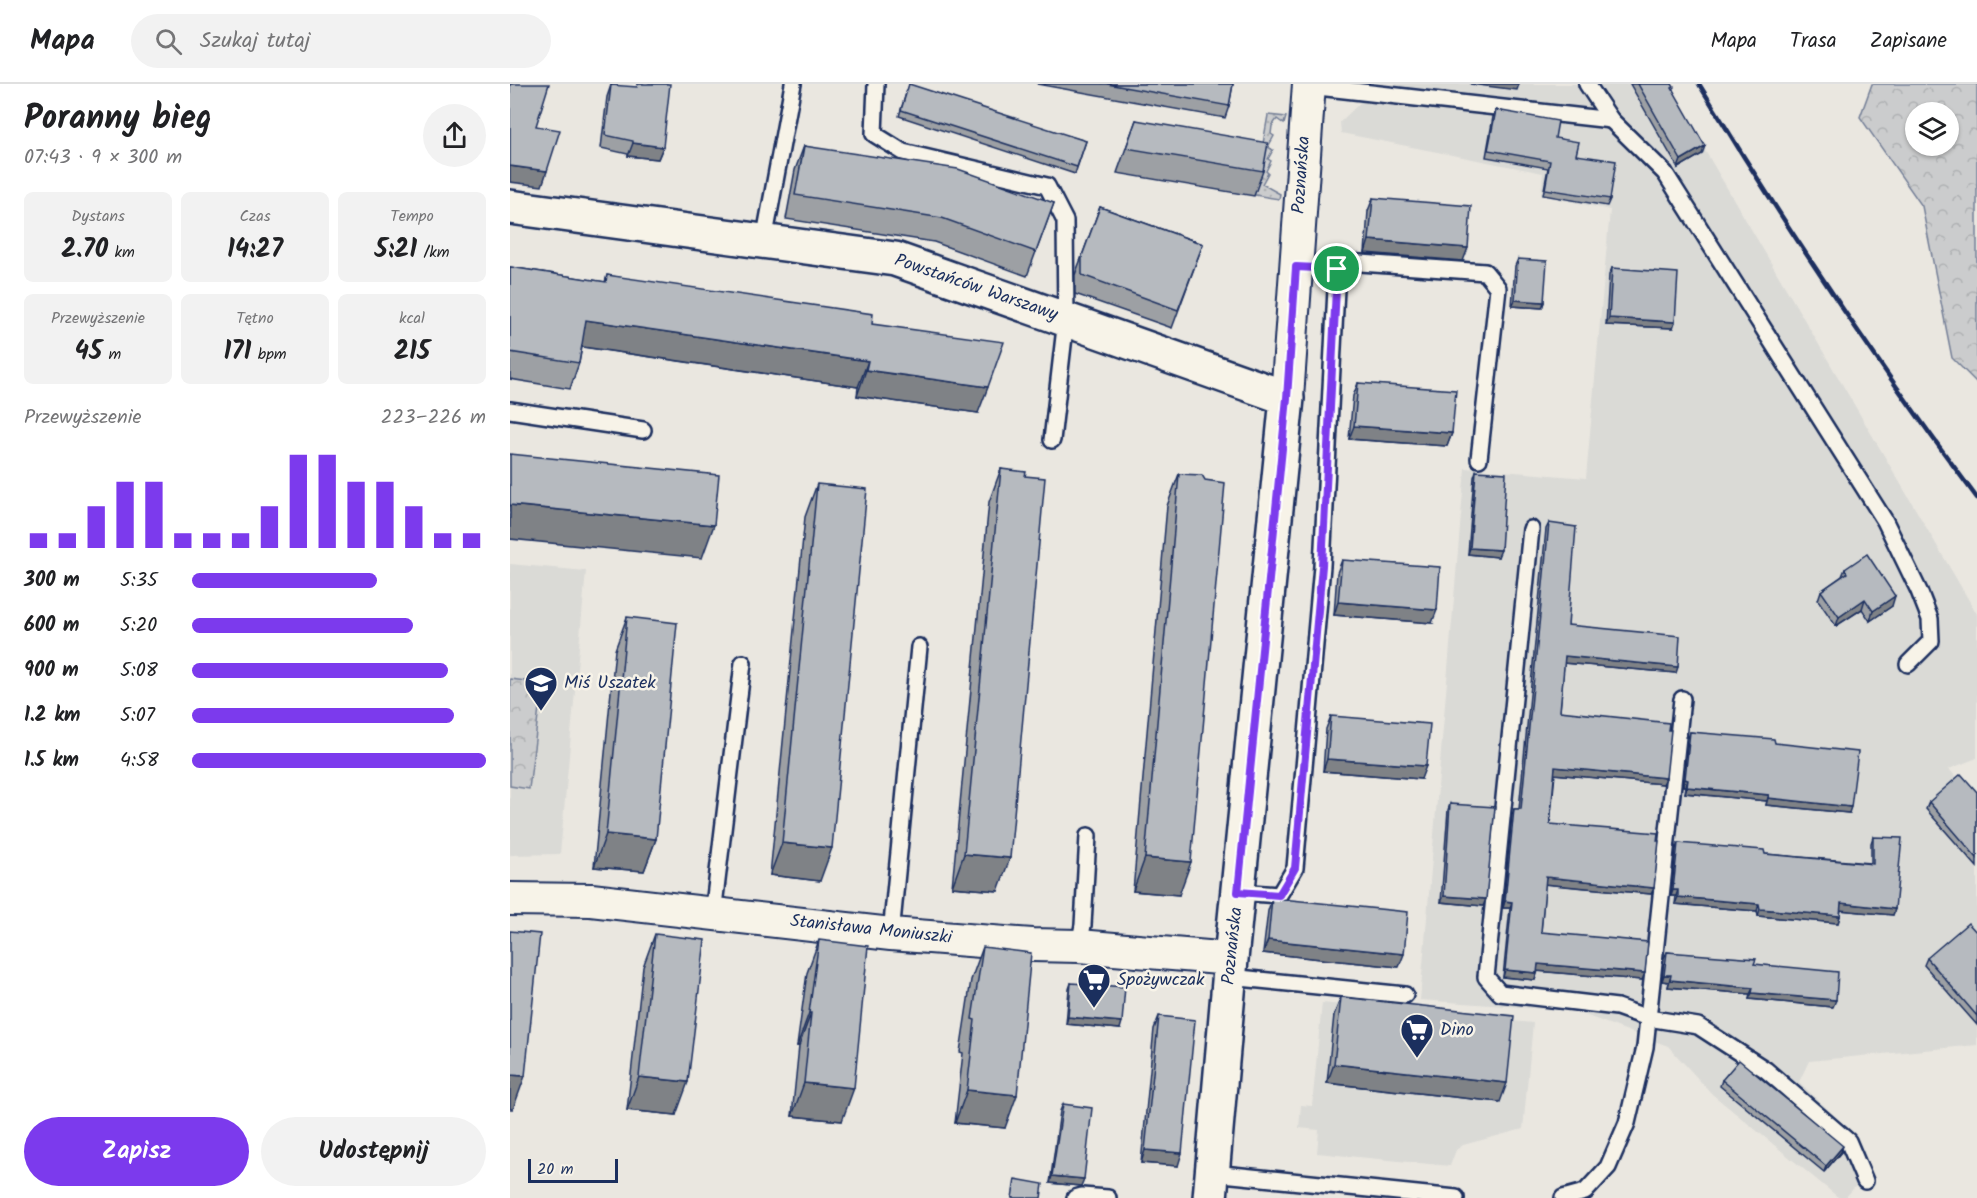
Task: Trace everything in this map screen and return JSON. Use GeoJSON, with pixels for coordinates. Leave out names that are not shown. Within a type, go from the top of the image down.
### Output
{"type":"FeatureCollection","features":[{"type":"Feature","properties":{"kind":"street","name":"Poznańska"},"geometry":{"type":"LineString","coordinates":[[1211,1186],[1287,398],[1309,85]]}},
{"type":"Feature","properties":{"kind":"street","name":"Powstańców Warszawy"},"geometry":{"type":"LineString","coordinates":[[510,207],[895,258],[1287,398]]}},
{"type":"Feature","properties":{"kind":"street","name":"Stanisława Moniuszki"},"geometry":{"type":"LineString","coordinates":[[510,899],[591,900],[891,934],[1032,945],[1079,946],[1231,968]]}},
{"type":"Feature","properties":{"kind":"lane"},"geometry":{"type":"LineString","coordinates":[[764,241],[793,84]]}},
{"type":"Feature","properties":{"kind":"lane"},"geometry":{"type":"LineString","coordinates":[[876,84],[874,134],[903,152],[1047,186],[1065,221],[1066,319],[1052,440]]}},
{"type":"Feature","properties":{"kind":"lane"},"geometry":{"type":"LineString","coordinates":[[1587,84],[1611,120],[1665,173],[1885,521],[1930,619],[1931,641],[1908,664]]}},
{"type":"Feature","properties":{"kind":"lane"},"geometry":{"type":"LineString","coordinates":[[1309,85],[1611,120]]}},
{"type":"Feature","properties":{"kind":"lane"},"geometry":{"type":"LineString","coordinates":[[1296,267],[1337,269],[1347,262],[1485,272],[1498,288],[1479,459]]}},
{"type":"Feature","properties":{"kind":"lane"},"geometry":{"type":"LineString","coordinates":[[1238,892],[1279,895],[1295,868],[1322,566],[1337,269]]}},
{"type":"Feature","properties":{"kind":"lane"},"geometry":{"type":"LineString","coordinates":[[510,410],[642,430]]}},
{"type":"Feature","properties":{"kind":"lane"},"geometry":{"type":"LineString","coordinates":[[1531,529],[1486,977],[1500,993],[1617,1007],[1647,1018],[1698,1026],[1766,1070],[1848,1141],[1865,1181]]}},
{"type":"Feature","properties":{"kind":"lane"},"geometry":{"type":"LineString","coordinates":[[891,934],[919,647]]}},
{"type":"Feature","properties":{"kind":"lane"},"geometry":{"type":"LineString","coordinates":[[713,914],[743,663]]}},
{"type":"Feature","properties":{"kind":"lane"},"geometry":{"type":"LineString","coordinates":[[1563,1198],[1585,1192],[1608,1167],[1627,1122],[1645,1047],[1682,699]]}},
{"type":"Feature","properties":{"kind":"lane"},"geometry":{"type":"LineString","coordinates":[[1079,946],[1083,925],[1088,836]]}},
{"type":"Feature","properties":{"kind":"lane"},"geometry":{"type":"LineString","coordinates":[[1231,968],[1405,995]]}},
{"type":"Feature","properties":{"kind":"lane"},"geometry":{"type":"LineString","coordinates":[[1211,1186],[1456,1198]]}},
{"type":"Feature","properties":{"kind":"lane"},"geometry":{"type":"LineString","coordinates":[[1075,1198],[1082,1196],[1108,1198]]}},
{"type":"Feature","properties":{"kind":"shaded area"},"geometry":{"type":"Polygon","coordinates":[[[1363,84],[1666,84],[1977,614],[1977,758],[1949,769],[1977,801],[1977,1045],[1809,1061],[1799,1082],[1852,1132],[1869,1171],[1845,1198],[1839,1198],[1712,1094],[1668,1046],[1574,1011],[1420,1000],[1465,468],[1586,478],[1610,210],[1541,195],[1543,173],[1341,133],[1340,122],[1362,101],[1363,84]]]}},
{"type":"Feature","properties":{"kind":"shaded area","name":"Miś Uszatek"},"geometry":{"type":"Polygon","coordinates":[[[510,564],[586,571],[560,854],[510,855],[510,564]]]}},
{"type":"Feature","properties":{"kind":"shaded area"},"geometry":{"type":"Polygon","coordinates":[[[1322,1003],[1533,1023],[1523,1129],[1463,1145],[1456,1150],[1450,1166],[1317,1153],[1319,1130],[1299,1128],[1301,1105],[1312,1106],[1322,1003]]]}},
{"type":"Feature","properties":{"kind":"green space"},"geometry":{"type":"Polygon","coordinates":[[[1872,84],[1977,84],[1977,383],[1952,358],[1922,206],[1860,117],[1872,84]]]}},
{"type":"Feature","properties":{"kind":"green space"},"geometry":{"type":"Polygon","coordinates":[[[1268,115],[1286,117],[1284,124],[1277,119],[1272,126],[1271,134],[1274,136],[1268,147],[1273,150],[1268,159],[1271,161],[1266,171],[1268,173],[1262,184],[1280,194],[1279,199],[1254,195],[1268,115]]]}},
{"type":"Feature","properties":{"kind":"green space"},"geometry":{"type":"Polygon","coordinates":[[[510,679],[542,683],[529,789],[510,786],[510,679]]]}},
{"type":"Feature","properties":{"kind":"building"},"geometry":{"type":"Polygon","coordinates":[[[510,84],[549,84],[536,126],[560,130],[547,171],[510,166],[510,84]]]}},
{"type":"Feature","properties":{"kind":"building"},"geometry":{"type":"Polygon","coordinates":[[[638,84],[670,84],[663,147],[633,143],[633,141],[605,135],[611,85],[637,87],[638,84]]]}},
{"type":"Feature","properties":{"kind":"building"},"geometry":{"type":"Polygon","coordinates":[[[909,84],[1086,141],[1077,167],[901,110],[909,84]]]}},
{"type":"Feature","properties":{"kind":"building"},"geometry":{"type":"Polygon","coordinates":[[[1107,84],[1233,84],[1229,106],[1107,84]]]}},
{"type":"Feature","properties":{"kind":"building"},"geometry":{"type":"Polygon","coordinates":[[[1638,84],[1672,84],[1674,87],[1672,88],[1705,146],[1681,160],[1638,84]]]}},
{"type":"Feature","properties":{"kind":"building"},"geometry":{"type":"Polygon","coordinates":[[[1496,110],[1558,121],[1555,138],[1579,142],[1576,155],[1616,161],[1610,199],[1545,189],[1550,161],[1488,150],[1496,110]]]}},
{"type":"Feature","properties":{"kind":"building"},"geometry":{"type":"Polygon","coordinates":[[[1136,120],[1268,143],[1263,171],[1126,148],[1136,120]]]}},
{"type":"Feature","properties":{"kind":"building"},"geometry":{"type":"Polygon","coordinates":[[[804,146],[958,169],[1054,203],[1036,252],[942,218],[795,195],[804,146]]]}},
{"type":"Feature","properties":{"kind":"building"},"geometry":{"type":"Polygon","coordinates":[[[1373,198],[1471,206],[1468,248],[1369,240],[1373,198]]]}},
{"type":"Feature","properties":{"kind":"building"},"geometry":{"type":"Polygon","coordinates":[[[1100,207],[1203,244],[1178,310],[1082,275],[1082,256],[1100,207]]]}},
{"type":"Feature","properties":{"kind":"building"},"geometry":{"type":"Polygon","coordinates":[[[1518,259],[1547,261],[1544,302],[1515,300],[1518,259]]]}},
{"type":"Feature","properties":{"kind":"building"},"geometry":{"type":"Polygon","coordinates":[[[510,267],[606,282],[607,275],[873,314],[872,324],[1004,342],[988,387],[866,370],[868,361],[586,320],[579,363],[510,352],[510,267]]]}},
{"type":"Feature","properties":{"kind":"building"},"geometry":{"type":"Polygon","coordinates":[[[1612,268],[1678,273],[1675,322],[1609,318],[1612,268]]]}},
{"type":"Feature","properties":{"kind":"building"},"geometry":{"type":"Polygon","coordinates":[[[1358,383],[1456,390],[1452,433],[1354,426],[1358,383]]]}},
{"type":"Feature","properties":{"kind":"building"},"geometry":{"type":"Polygon","coordinates":[[[510,454],[719,475],[714,525],[510,505],[510,454]]]}},
{"type":"Feature","properties":{"kind":"building"},"geometry":{"type":"Polygon","coordinates":[[[1001,469],[1026,472],[1025,476],[1045,478],[1010,858],[964,854],[1001,469]]]}},
{"type":"Feature","properties":{"kind":"building"},"geometry":{"type":"Polygon","coordinates":[[[1476,471],[1506,473],[1501,550],[1470,548],[1476,471]]]}},
{"type":"Feature","properties":{"kind":"building"},"geometry":{"type":"Polygon","coordinates":[[[1179,474],[1202,475],[1205,480],[1225,483],[1191,862],[1145,858],[1179,474]]]}},
{"type":"Feature","properties":{"kind":"building"},"geometry":{"type":"Polygon","coordinates":[[[817,484],[867,489],[832,848],[782,843],[817,484]]]}},
{"type":"Feature","properties":{"kind":"building"},"geometry":{"type":"Polygon","coordinates":[[[1549,523],[1576,527],[1568,625],[1680,636],[1678,667],[1565,656],[1560,711],[1669,723],[1668,730],[1671,730],[1666,778],[1555,767],[1550,824],[1658,833],[1657,841],[1659,841],[1654,888],[1546,877],[1541,932],[1648,942],[1645,973],[1538,964],[1537,973],[1505,970],[1512,902],[1505,901],[1514,809],[1521,809],[1549,523]]]}},
{"type":"Feature","properties":{"kind":"building"},"geometry":{"type":"Polygon","coordinates":[[[1867,554],[1895,596],[1873,611],[1865,599],[1839,617],[1821,591],[1847,573],[1845,569],[1867,554]]]}},
{"type":"Feature","properties":{"kind":"building"},"geometry":{"type":"Polygon","coordinates":[[[1342,560],[1440,567],[1437,610],[1338,602],[1342,560]]]}},
{"type":"Feature","properties":{"kind":"building"},"geometry":{"type":"Polygon","coordinates":[[[627,617],[677,623],[656,839],[606,834],[627,617]]]}},
{"type":"Feature","properties":{"kind":"building"},"geometry":{"type":"Polygon","coordinates":[[[1331,716],[1430,724],[1426,766],[1327,759],[1331,716]]]}},
{"type":"Feature","properties":{"kind":"building"},"geometry":{"type":"Polygon","coordinates":[[[1690,732],[1774,739],[1775,743],[1858,752],[1851,807],[1768,798],[1769,795],[1687,787],[1688,780],[1685,779],[1690,732]]]}},
{"type":"Feature","properties":{"kind":"building"},"geometry":{"type":"Polygon","coordinates":[[[1961,774],[1977,792],[1977,858],[1929,802],[1961,774]]]}},
{"type":"Feature","properties":{"kind":"building"},"geometry":{"type":"Polygon","coordinates":[[[1450,804],[1495,807],[1486,899],[1444,896],[1450,804]]]}},
{"type":"Feature","properties":{"kind":"building"},"geometry":{"type":"Polygon","coordinates":[[[1873,837],[1902,838],[1895,909],[1841,903],[1840,916],[1760,909],[1759,904],[1678,897],[1678,890],[1673,890],[1678,843],[1764,850],[1765,854],[1873,864],[1873,837]]]}},
{"type":"Feature","properties":{"kind":"building"},"geometry":{"type":"Polygon","coordinates":[[[1272,898],[1408,912],[1404,954],[1268,940],[1272,898]]]}},
{"type":"Feature","properties":{"kind":"building"},"geometry":{"type":"Polygon","coordinates":[[[1968,923],[1977,933],[1977,1016],[1927,958],[1968,923]]]}},
{"type":"Feature","properties":{"kind":"building"},"geometry":{"type":"Polygon","coordinates":[[[510,931],[540,934],[525,1076],[510,1075],[510,931]]]}},
{"type":"Feature","properties":{"kind":"building"},"geometry":{"type":"Polygon","coordinates":[[[655,934],[705,940],[688,1082],[639,1077],[655,934]]]}},
{"type":"Feature","properties":{"kind":"building"},"geometry":{"type":"Polygon","coordinates":[[[819,940],[868,946],[854,1088],[804,1083],[811,1013],[809,1013],[819,940]]]}},
{"type":"Feature","properties":{"kind":"building"},"geometry":{"type":"Polygon","coordinates":[[[983,947],[1031,953],[1017,1095],[967,1090],[975,1020],[972,1019],[983,947]]]}},
{"type":"Feature","properties":{"kind":"building"},"geometry":{"type":"Polygon","coordinates":[[[1667,952],[1756,959],[1754,964],[1838,972],[1836,1000],[1752,993],[1753,988],[1670,980],[1671,975],[1664,975],[1667,952]]]}},
{"type":"Feature","properties":{"kind":"building","name":"Spożywczak"},"geometry":{"type":"Polygon","coordinates":[[[1071,983],[1125,987],[1122,1022],[1068,1017],[1071,983]]]}},
{"type":"Feature","properties":{"kind":"building","name":"Dino"},"geometry":{"type":"Polygon","coordinates":[[[1341,997],[1514,1016],[1507,1083],[1334,1064],[1341,997]]]}},
{"type":"Feature","properties":{"kind":"building"},"geometry":{"type":"Polygon","coordinates":[[[1159,1016],[1195,1020],[1182,1153],[1145,1150],[1159,1016]]]}},
{"type":"Feature","properties":{"kind":"building"},"geometry":{"type":"Polygon","coordinates":[[[1739,1060],[1843,1146],[1826,1166],[1722,1080],[1739,1060]]]}},
{"type":"Feature","properties":{"kind":"building"},"geometry":{"type":"Polygon","coordinates":[[[1063,1104],[1092,1108],[1084,1179],[1052,1176],[1063,1104]]]}},
{"type":"Feature","properties":{"kind":"building"},"geometry":{"type":"Polygon","coordinates":[[[1015,1179],[1043,1184],[1041,1198],[1012,1198],[1015,1179]]]}},
{"type":"Feature","properties":{"kind":"railway"},"geometry":{"type":"LineString","coordinates":[[1699,84],[1833,294],[1903,397],[1977,498]]}},
{"type":"Feature","properties":{"kind":"place","name":"Miś Uszatek"},"geometry":{"type":"Point","coordinates":[541,712]}},
{"type":"Feature","properties":{"kind":"place","name":"Spożywczak"},"geometry":{"type":"Point","coordinates":[1094,1009]}},
{"type":"Feature","properties":{"kind":"place","name":"Dino"},"geometry":{"type":"Point","coordinates":[1417,1059]}},
{"type":"Feature","properties":{"kind":"route"},"geometry":{"type":"LineString","coordinates":[[1296,267],[1337,269],[1322,566],[1295,868],[1279,895],[1238,892],[1287,398],[1296,267]]}}]}
